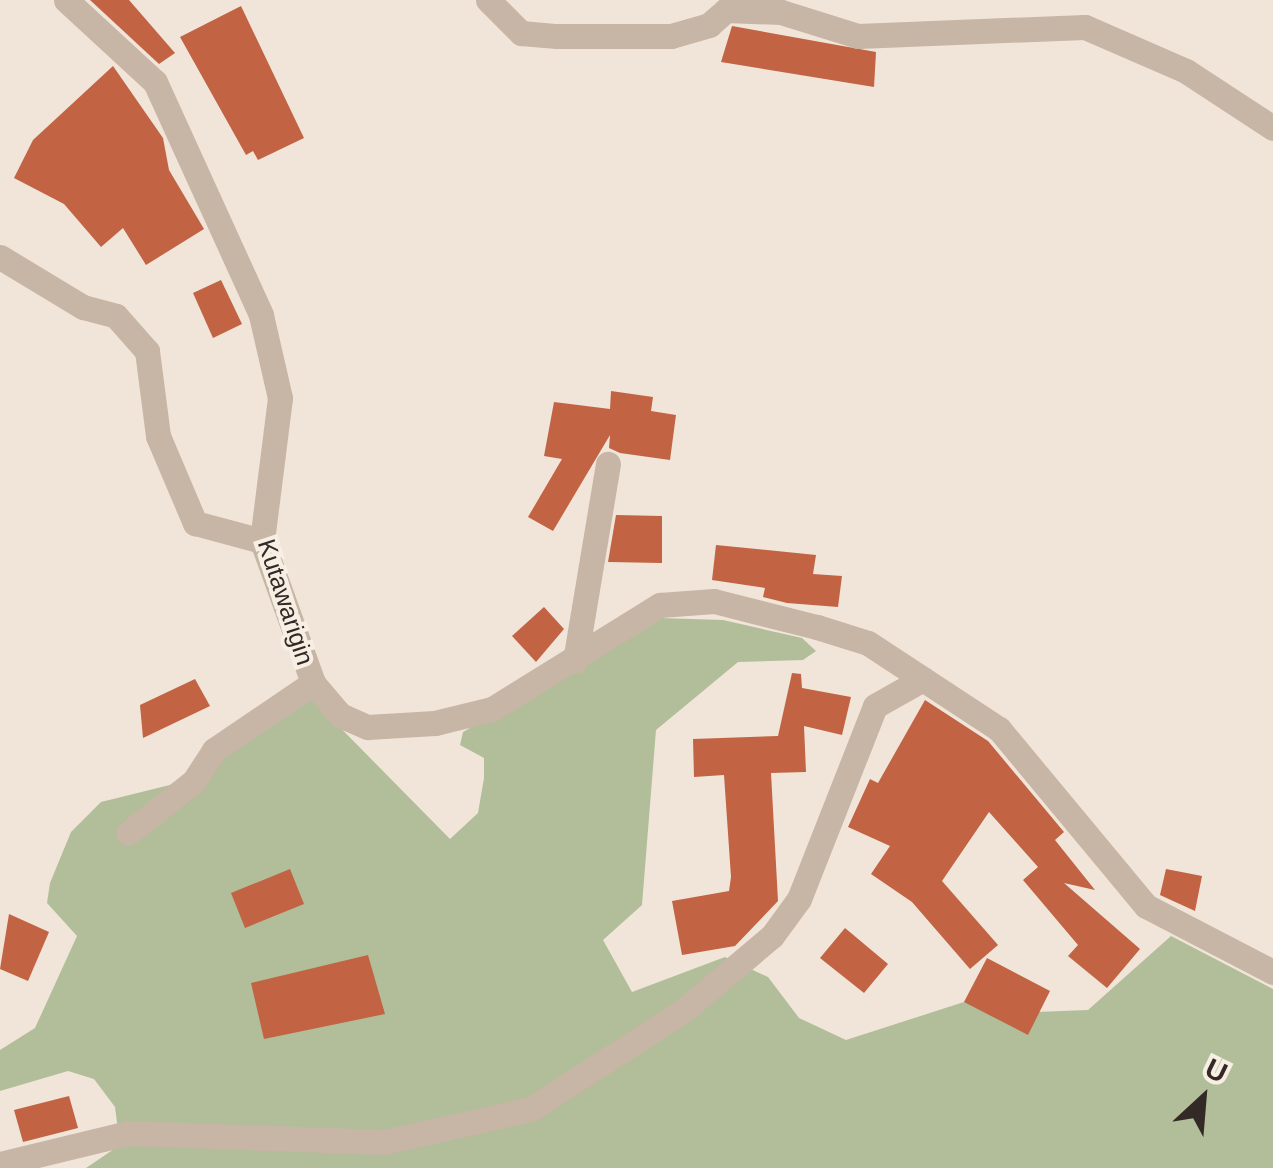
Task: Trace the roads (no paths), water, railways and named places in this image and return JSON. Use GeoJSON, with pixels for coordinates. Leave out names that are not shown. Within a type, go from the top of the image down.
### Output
{"type":"FeatureCollection","features":[{"type":"Feature","properties":{"kind":"street","name":"Kutawarigin"},"geometry":{"type":"LineString","coordinates":[[66,0],[155,82],[260,315],[280,398],[262,541],[313,683],[340,715],[367,727],[435,723],[492,709],[575,661],[622,623],[660,605],[714,601],[868,643],[999,729],[1146,906],[1273,972]]}},
{"type":"Feature","properties":{"kind":"street"},"geometry":{"type":"LineString","coordinates":[[488,0],[521,33],[558,36],[671,36],[709,25],[726,10],[780,12],[858,36],[1086,27],[1186,71],[1273,128]]}},
{"type":"Feature","properties":{"kind":"street"},"geometry":{"type":"LineString","coordinates":[[0,257],[83,307],[116,316],[147,352],[158,436],[195,523],[262,541]]}},
{"type":"Feature","properties":{"kind":"street"},"geometry":{"type":"LineString","coordinates":[[575,661],[608,464]]}},
{"type":"Feature","properties":{"kind":"street"},"geometry":{"type":"LineString","coordinates":[[0,1164],[128,1133],[384,1142],[531,1110],[684,1010],[772,936],[799,899],[875,706],[922,679]]}},
{"type":"Feature","properties":{"kind":"street"},"geometry":{"type":"LineString","coordinates":[[128,833],[194,780],[214,750],[313,683]]}}]}
